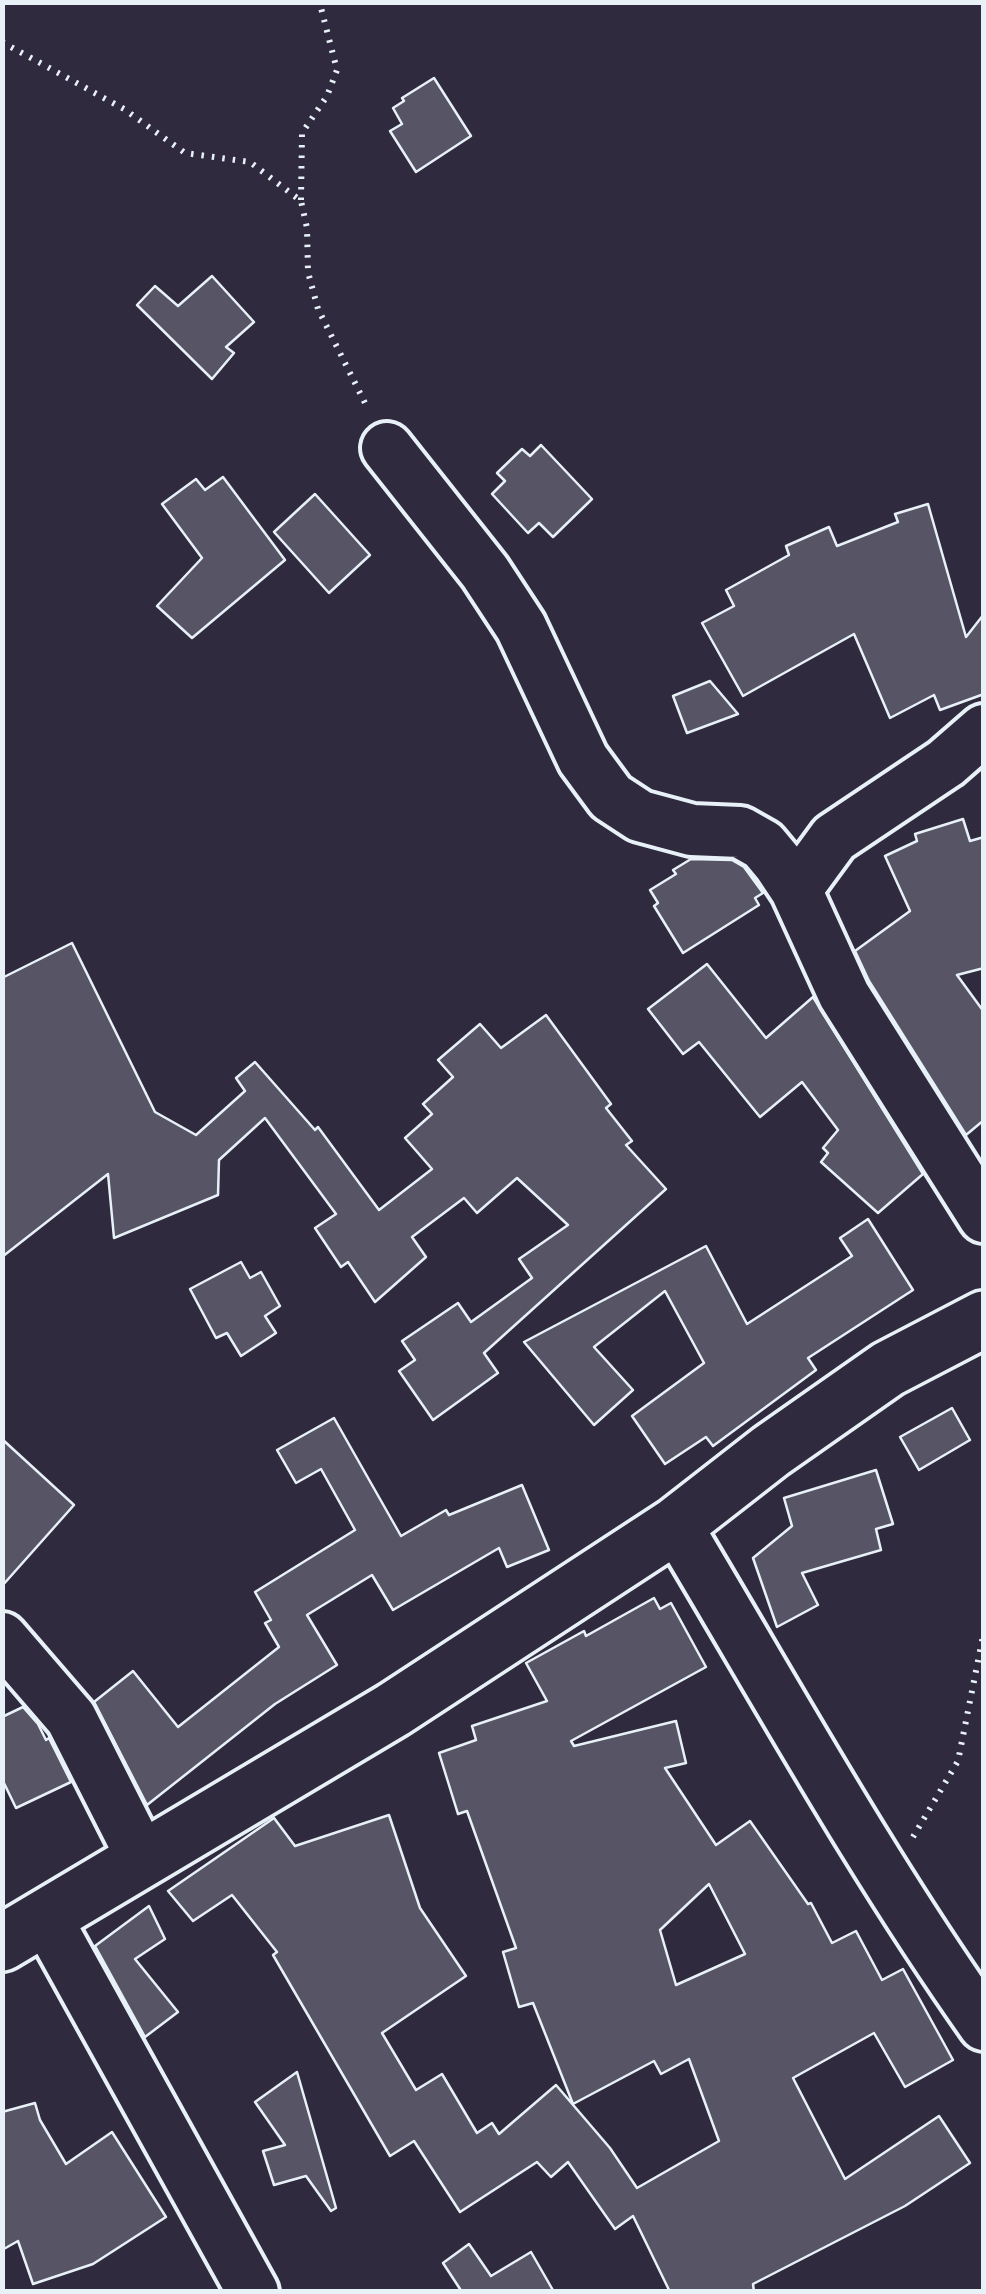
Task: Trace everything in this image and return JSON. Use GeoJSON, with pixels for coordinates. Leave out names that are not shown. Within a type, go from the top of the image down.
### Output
{"type":"FeatureCollection","features":[{"type":"Feature","properties":{"kind":"street"},"geometry":{"type":"LineString","coordinates":[[387,448],[485,572],[521,628],[583,759],[611,797],[640,816],[692,830],[740,832],[763,844],[796,890],[844,995],[984,1217]]}},
{"type":"Feature","properties":{"kind":"street"},"geometry":{"type":"LineString","coordinates":[[796,890],[834,838],[946,763],[984,730]]}},
{"type":"Feature","properties":{"kind":"street"},"geometry":{"type":"LineString","coordinates":[[254,2292],[173,2152],[24,1930],[394,1710],[676,1525],[888,1369],[984,1320]]}},
{"type":"Feature","properties":{"kind":"street"},"geometry":{"type":"LineString","coordinates":[[676,1525],[887,1875],[984,2025]]}},
{"type":"Feature","properties":{"kind":"street"},"geometry":{"type":"LineString","coordinates":[[2,1638],[70,1718],[142,1858]]}},
{"type":"Feature","properties":{"kind":"path"},"geometry":{"type":"LineString","coordinates":[[320,4],[337,70],[327,96],[302,133],[301,201],[307,228],[308,272],[318,310],[387,448]]}},
{"type":"Feature","properties":{"kind":"path"},"geometry":{"type":"LineString","coordinates":[[2,42],[124,109],[185,153],[250,162],[301,201]]}},
{"type":"Feature","properties":{"kind":"path"},"geometry":{"type":"LineString","coordinates":[[887,1875],[931,1812],[958,1761],[984,1631]]}},
{"type":"Feature","properties":{"kind":"building"},"geometry":{"type":"Polygon","coordinates":[[[434,78],[471,136],[416,172],[390,131],[402,124],[393,108],[434,78]]]}},
{"type":"Feature","properties":{"kind":"building"},"geometry":{"type":"Polygon","coordinates":[[[212,276],[254,322],[226,347],[234,353],[212,379],[137,305],[155,286],[178,306],[212,276]]]}},
{"type":"Feature","properties":{"kind":"building"},"geometry":{"type":"Polygon","coordinates":[[[541,445],[592,499],[553,537],[539,523],[528,533],[492,494],[505,481],[497,473],[522,449],[530,456],[541,445]]]}},
{"type":"Feature","properties":{"kind":"building"},"geometry":{"type":"Polygon","coordinates":[[[223,477],[285,560],[192,638],[157,606],[202,558],[162,504],[196,479],[205,490],[223,477]]]}},
{"type":"Feature","properties":{"kind":"building"},"geometry":{"type":"Polygon","coordinates":[[[315,494],[370,555],[329,593],[274,532],[315,494]]]}},
{"type":"Feature","properties":{"kind":"building"},"geometry":{"type":"Polygon","coordinates":[[[928,504],[966,637],[984,614],[984,694],[940,710],[934,695],[890,718],[854,634],[743,696],[702,623],[734,606],[726,590],[789,555],[786,546],[829,527],[837,546],[898,522],[895,514],[928,504]]]}},
{"type":"Feature","properties":{"kind":"building"},"geometry":{"type":"Polygon","coordinates":[[[710,681],[738,714],[687,733],[673,696],[710,681]]]}},
{"type":"Feature","properties":{"kind":"building"},"geometry":{"type":"Polygon","coordinates":[[[963,819],[970,841],[984,837],[984,968],[957,975],[984,1012],[984,1120],[966,1135],[869,981],[855,951],[910,911],[885,856],[917,841],[915,834],[963,819]]]}},
{"type":"Feature","properties":{"kind":"building"},"geometry":{"type":"Polygon","coordinates":[[[691,859],[732,860],[744,867],[763,893],[755,898],[759,905],[683,953],[654,906],[658,903],[650,890],[691,859]]]}},
{"type":"Feature","properties":{"kind":"building"},"geometry":{"type":"Polygon","coordinates":[[[72,943],[155,1112],[196,1135],[245,1091],[236,1078],[255,1062],[315,1130],[318,1127],[379,1210],[432,1169],[405,1138],[432,1114],[423,1104],[453,1077],[438,1060],[480,1024],[501,1048],[546,1015],[611,1104],[606,1108],[632,1141],[626,1145],[666,1189],[484,1353],[498,1373],[433,1420],[399,1371],[415,1360],[402,1341],[458,1303],[471,1322],[532,1278],[519,1259],[568,1225],[517,1178],[477,1213],[464,1198],[412,1237],[426,1257],[375,1302],[348,1262],[341,1267],[315,1228],[336,1214],[265,1118],[219,1160],[218,1195],[114,1238],[108,1174],[2,1257],[2,978],[72,943]]]}},
{"type":"Feature","properties":{"kind":"building"},"geometry":{"type":"Polygon","coordinates":[[[707,964],[766,1038],[813,997],[923,1174],[878,1213],[821,1162],[828,1153],[823,1148],[838,1130],[802,1082],[760,1117],[699,1042],[683,1054],[648,1009],[707,964]]]}},
{"type":"Feature","properties":{"kind":"building"},"geometry":{"type":"Polygon","coordinates":[[[868,1219],[913,1290],[808,1358],[816,1370],[713,1446],[706,1437],[665,1464],[632,1416],[704,1363],[665,1291],[594,1347],[633,1390],[594,1425],[524,1342],[706,1246],[747,1324],[852,1256],[840,1238],[868,1219]]]}},
{"type":"Feature","properties":{"kind":"building"},"geometry":{"type":"Polygon","coordinates":[[[241,1262],[250,1278],[261,1272],[280,1306],[265,1316],[276,1333],[241,1356],[227,1333],[216,1338],[190,1289],[241,1262]]]}},
{"type":"Feature","properties":{"kind":"building"},"geometry":{"type":"Polygon","coordinates":[[[952,1408],[970,1440],[919,1470],[900,1437],[952,1408]]]}},
{"type":"Feature","properties":{"kind":"building"},"geometry":{"type":"Polygon","coordinates":[[[334,1418],[401,1536],[446,1510],[449,1515],[522,1485],[549,1550],[507,1567],[499,1548],[393,1610],[372,1575],[307,1615],[337,1665],[275,1704],[147,1805],[94,1702],[133,1671],[178,1727],[279,1647],[265,1623],[271,1620],[255,1592],[355,1530],[321,1469],[296,1483],[277,1450],[334,1418]]]}},
{"type":"Feature","properties":{"kind":"building"},"geometry":{"type":"Polygon","coordinates":[[[2,1439],[74,1505],[2,1586],[2,1439]]]}},
{"type":"Feature","properties":{"kind":"building"},"geometry":{"type":"Polygon","coordinates":[[[876,1470],[893,1524],[876,1529],[881,1550],[802,1573],[818,1605],[777,1627],[753,1558],[792,1526],[784,1498],[876,1470]]]}},
{"type":"Feature","properties":{"kind":"building"},"geometry":{"type":"Polygon","coordinates":[[[654,1598],[660,1609],[671,1603],[706,1667],[571,1741],[574,1746],[676,1721],[686,1763],[665,1768],[716,1845],[750,1821],[808,1904],[811,1903],[832,1943],[856,1931],[882,1980],[903,1969],[953,2060],[905,2087],[874,2033],[793,2078],[845,2179],[939,2116],[970,2163],[905,2206],[753,2284],[754,2292],[670,2292],[633,2216],[615,2229],[568,2162],[551,2177],[537,2162],[460,2212],[414,2141],[390,2156],[273,1955],[277,1952],[232,1895],[193,1921],[168,1891],[274,1818],[295,1846],[389,1815],[420,1908],[466,1976],[382,2033],[416,2090],[442,2074],[477,2133],[492,2123],[499,2134],[556,2085],[610,2148],[637,2188],[719,2141],[689,2059],[661,2074],[654,2061],[573,2104],[533,2003],[519,2007],[503,1952],[516,1948],[467,1811],[458,1814],[439,1753],[476,1740],[472,1726],[547,1701],[526,1663],[584,1631],[586,1636],[654,1598]],[[709,1884],[660,1930],[676,1985],[745,1954],[709,1884]]]}},
{"type":"Feature","properties":{"kind":"building"},"geometry":{"type":"Polygon","coordinates":[[[23,1707],[46,1740],[49,1738],[71,1782],[16,1808],[2,1779],[2,1717],[23,1707]]]}},
{"type":"Feature","properties":{"kind":"building"},"geometry":{"type":"Polygon","coordinates":[[[149,1906],[165,1939],[135,1959],[178,2012],[145,2037],[95,1946],[149,1906]]]}},
{"type":"Feature","properties":{"kind":"building"},"geometry":{"type":"Polygon","coordinates":[[[297,2072],[336,2208],[331,2211],[306,2176],[274,2185],[263,2151],[285,2145],[255,2102],[297,2072]]]}},
{"type":"Feature","properties":{"kind":"building"},"geometry":{"type":"Polygon","coordinates":[[[35,2103],[40,2120],[66,2164],[112,2132],[166,2217],[93,2264],[33,2284],[18,2241],[2,2250],[2,2112],[35,2103]]]}},
{"type":"Feature","properties":{"kind":"building"},"geometry":{"type":"Polygon","coordinates":[[[469,2244],[491,2276],[531,2252],[554,2292],[462,2292],[443,2263],[469,2244]]]}}]}
